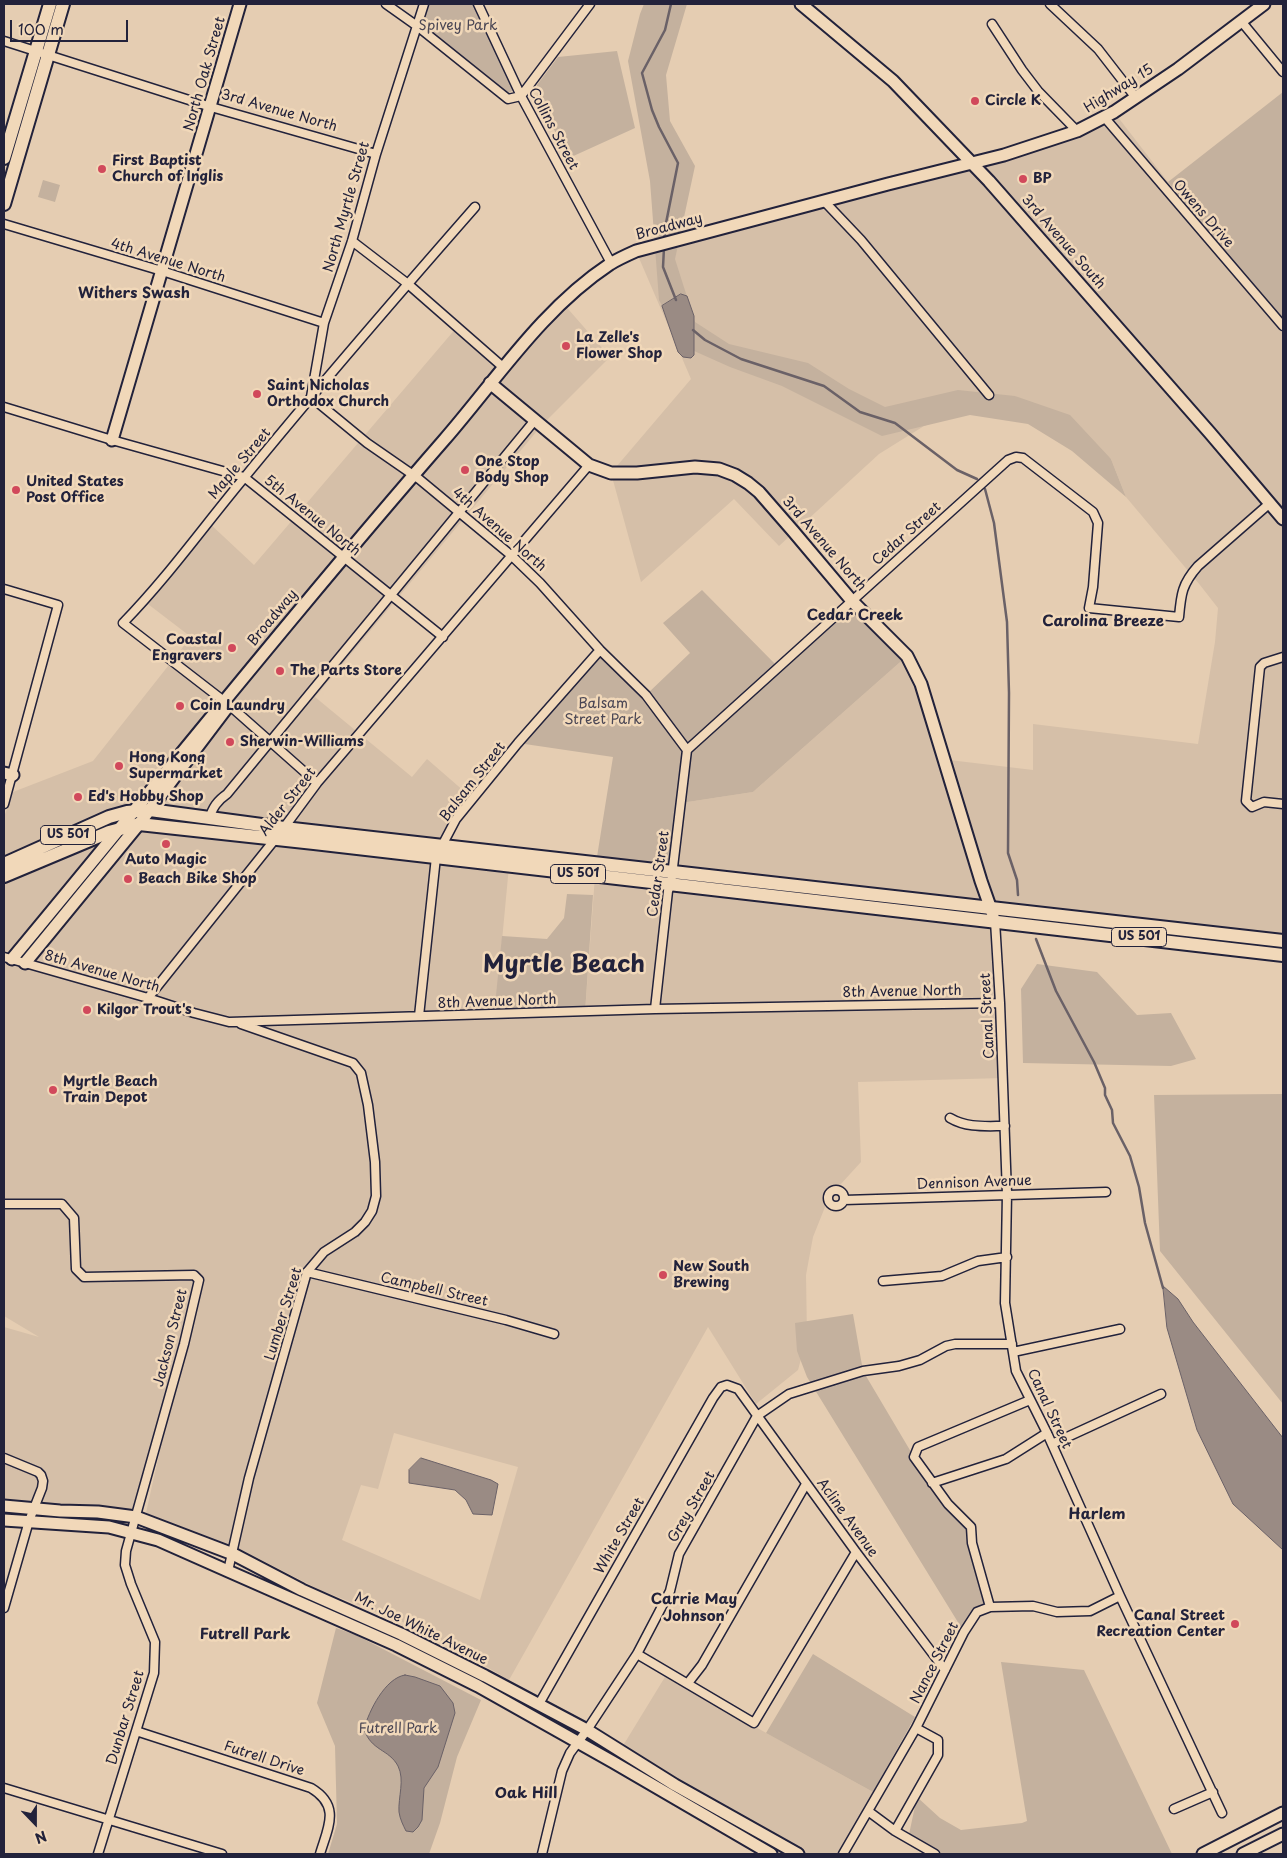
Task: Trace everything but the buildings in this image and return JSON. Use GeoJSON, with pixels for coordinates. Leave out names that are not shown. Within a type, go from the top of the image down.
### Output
{"type":"FeatureCollection","features":[{"type":"Feature","properties":{"kind":"main road"},"geometry":{"type":"LineString","coordinates":[[4,204],[42,53],[50,4]]}},
{"type":"Feature","properties":{"kind":"main road"},"geometry":{"type":"LineString","coordinates":[[4,158],[42,53],[63,4]]}},
{"type":"Feature","properties":{"kind":"main road","name":"North Oak Street"},"geometry":{"type":"LineString","coordinates":[[112,440],[240,4]]}},
{"type":"Feature","properties":{"kind":"main road","name":"Highway 15"},"geometry":{"type":"LineString","coordinates":[[971,163],[1004,155],[1077,131],[1105,118],[1178,69],[1262,4]]}},
{"type":"Feature","properties":{"kind":"main road","name":"3rd Avenue South"},"geometry":{"type":"LineString","coordinates":[[804,5],[893,81],[989,181],[1283,519]]}},
{"type":"Feature","properties":{"kind":"main road","name":"Broadway"},"geometry":{"type":"LineString","coordinates":[[8,958],[120,830],[133,812],[416,477],[490,383],[562,302],[611,263],[636,251],[971,163]]}},
{"type":"Feature","properties":{"kind":"main road","name":"3rd Avenue North"},"geometry":{"type":"LineString","coordinates":[[490,383],[589,465],[611,473],[637,473],[695,467],[719,469],[735,475],[758,492],[852,601],[907,656],[921,684],[995,921]]}},
{"type":"Feature","properties":{"kind":"main road","name":"Broadway"},"geometry":{"type":"LineString","coordinates":[[25,962],[150,810],[226,703]]}},
{"type":"Feature","properties":{"kind":"main road","name":"US 501"},"geometry":{"type":"LineString","coordinates":[[4,864],[109,817],[150,810],[284,828],[1283,941]]}},
{"type":"Feature","properties":{"kind":"main road","name":"US 501"},"geometry":{"type":"LineString","coordinates":[[4,876],[100,836],[139,824],[1283,955]]}},
{"type":"Feature","properties":{"kind":"main road","name":"Mr. Joe White Avenue"},"geometry":{"type":"LineString","coordinates":[[4,1506],[98,1512],[136,1517],[233,1554],[302,1590],[401,1634],[539,1704],[587,1730],[675,1785],[798,1854]]}},
{"type":"Feature","properties":{"kind":"main road","name":"Mr. Joe White Avenue"},"geometry":{"type":"LineString","coordinates":[[4,1520],[109,1527],[158,1540],[228,1570],[396,1645],[478,1686],[771,1854]]}},
{"type":"Feature","properties":{"kind":"main road"},"geometry":{"type":"LineString","coordinates":[[1203,1854],[1283,1813]]}},
{"type":"Feature","properties":{"kind":"main road"},"geometry":{"type":"LineString","coordinates":[[1243,1854],[1283,1834]]}},
{"type":"Feature","properties":{"kind":"street"},"geometry":{"type":"LineString","coordinates":[[386,4],[417,26],[508,99],[521,96],[590,4]]}},
{"type":"Feature","properties":{"kind":"street","name":"North Myrtle Street"},"geometry":{"type":"LineString","coordinates":[[312,397],[324,323],[352,241],[376,154],[424,4]]}},
{"type":"Feature","properties":{"kind":"street","name":"Collins Street"},"geometry":{"type":"LineString","coordinates":[[478,4],[521,96],[611,263]]}},
{"type":"Feature","properties":{"kind":"street"},"geometry":{"type":"LineString","coordinates":[[1050,4],[1098,49],[1136,98]]}},
{"type":"Feature","properties":{"kind":"street"},"geometry":{"type":"LineString","coordinates":[[1241,22],[1283,72]]}},
{"type":"Feature","properties":{"kind":"street"},"geometry":{"type":"LineString","coordinates":[[992,24],[1038,91],[1077,131]]}},
{"type":"Feature","properties":{"kind":"street","name":"3rd Avenue North"},"geometry":{"type":"LineString","coordinates":[[4,41],[211,107],[376,154]]}},
{"type":"Feature","properties":{"kind":"street","name":"Owens Drive"},"geometry":{"type":"LineString","coordinates":[[1105,118],[1283,326]]}},
{"type":"Feature","properties":{"kind":"street"},"geometry":{"type":"LineString","coordinates":[[824,201],[861,240],[989,395]]}},
{"type":"Feature","properties":{"kind":"street","name":"Maple Street"},"geometry":{"type":"LineString","coordinates":[[226,703],[123,623],[144,601],[244,477],[475,207]]}},
{"type":"Feature","properties":{"kind":"street","name":"4th Avenue North"},"geometry":{"type":"LineString","coordinates":[[4,224],[162,271],[324,323]]}},
{"type":"Feature","properties":{"kind":"street"},"geometry":{"type":"LineString","coordinates":[[352,241],[408,284],[504,368]]}},
{"type":"Feature","properties":{"kind":"street","name":"4th Avenue North"},"geometry":{"type":"LineString","coordinates":[[312,397],[366,443],[416,477],[512,556],[540,583],[600,650],[646,695],[687,750]]}},
{"type":"Feature","properties":{"kind":"street","name":"5th Avenue North"},"geometry":{"type":"LineString","coordinates":[[4,407],[244,477],[443,637]]}},
{"type":"Feature","properties":{"kind":"street"},"geometry":{"type":"LineString","coordinates":[[209,819],[212,809],[218,800],[227,794],[535,420]]}},
{"type":"Feature","properties":{"kind":"street","name":"Cedar Street"},"geometry":{"type":"LineString","coordinates":[[655,1009],[668,891],[672,884],[687,750],[1008,460],[1016,456],[1023,458],[1092,512],[1098,523],[1093,587],[1089,608],[1179,617],[1181,596],[1187,578],[1198,566],[1270,503]]}},
{"type":"Feature","properties":{"kind":"street","name":"Alder Street"},"geometry":{"type":"LineString","coordinates":[[148,998],[318,783],[589,465]]}},
{"type":"Feature","properties":{"kind":"street"},"geometry":{"type":"LineString","coordinates":[[4,589],[58,605],[8,774],[4,804]]}},
{"type":"Feature","properties":{"kind":"street","name":"Balsam Street"},"geometry":{"type":"LineString","coordinates":[[419,1016],[436,857],[456,819],[518,743],[600,650]]}},
{"type":"Feature","properties":{"kind":"street"},"geometry":{"type":"LineString","coordinates":[[1283,657],[1264,663],[1260,667],[1246,801],[1252,807],[1264,802],[1283,804]]}},
{"type":"Feature","properties":{"kind":"street"},"geometry":{"type":"LineString","coordinates":[[226,703],[318,783]]}},
{"type":"Feature","properties":{"kind":"street","name":"Canal Street"},"geometry":{"type":"LineString","coordinates":[[995,921],[1007,1194],[1005,1303],[1016,1371],[1047,1433],[1120,1596],[1222,1813]]}},
{"type":"Feature","properties":{"kind":"street","name":"8th Avenue North"},"geometry":{"type":"LineString","coordinates":[[8,958],[229,1022],[655,1009],[1000,1003]]}},
{"type":"Feature","properties":{"kind":"street","name":"Lumber Street"},"geometry":{"type":"LineString","coordinates":[[228,1570],[249,1478],[307,1272],[324,1252],[355,1232],[365,1222],[372,1211],[376,1196],[375,1162],[368,1105],[361,1073],[353,1063],[237,1022]]}},
{"type":"Feature","properties":{"kind":"street"},"geometry":{"type":"LineString","coordinates":[[950,1118],[961,1124],[1005,1126]]}},
{"type":"Feature","properties":{"kind":"street","name":"Dennison Avenue"},"geometry":{"type":"LineString","coordinates":[[844,1200],[1106,1192]]}},
{"type":"Feature","properties":{"kind":"street","name":"Jackson Street"},"geometry":{"type":"LineString","coordinates":[[4,1204],[62,1204],[74,1218],[76,1269],[84,1276],[194,1276],[199,1280],[184,1344],[130,1533]]}},
{"type":"Feature","properties":{"kind":"street"},"geometry":{"type":"LineString","coordinates":[[883,1281],[942,1276],[978,1261],[1007,1257]]}},
{"type":"Feature","properties":{"kind":"street","name":"Campbell Street"},"geometry":{"type":"LineString","coordinates":[[307,1272],[506,1320],[554,1334]]}},
{"type":"Feature","properties":{"kind":"street"},"geometry":{"type":"LineString","coordinates":[[1013,1352],[1120,1329]]}},
{"type":"Feature","properties":{"kind":"street"},"geometry":{"type":"LineString","coordinates":[[757,1416],[789,1394],[863,1370],[899,1366],[920,1360],[946,1346],[955,1344],[1012,1344]]}},
{"type":"Feature","properties":{"kind":"street","name":"Acline Avenue"},"geometry":{"type":"LineString","coordinates":[[727,1384],[738,1389],[856,1552],[946,1670]]}},
{"type":"Feature","properties":{"kind":"street","name":"White Street"},"geometry":{"type":"LineString","coordinates":[[539,1704],[713,1398],[720,1387],[727,1384]]}},
{"type":"Feature","properties":{"kind":"street"},"geometry":{"type":"LineString","coordinates":[[1052,1444],[1161,1394]]}},
{"type":"Feature","properties":{"kind":"street"},"geometry":{"type":"LineString","coordinates":[[1030,1400],[918,1447],[914,1457],[948,1504],[970,1527],[972,1543],[990,1607],[1033,1606],[1057,1612],[1090,1611],[1120,1596]]}},
{"type":"Feature","properties":{"kind":"street","name":"Grey Street"},"geometry":{"type":"LineString","coordinates":[[542,1854],[562,1771],[570,1753],[636,1654],[670,1591],[679,1554],[757,1416]]}},
{"type":"Feature","properties":{"kind":"street"},"geometry":{"type":"LineString","coordinates":[[932,1483],[1006,1459],[1047,1433]]}},
{"type":"Feature","properties":{"kind":"street"},"geometry":{"type":"LineString","coordinates":[[4,1458],[42,1475],[42,1488],[29,1521],[4,1608]]}},
{"type":"Feature","properties":{"kind":"street"},"geometry":{"type":"LineString","coordinates":[[688,1683],[707,1656],[806,1484]]}},
{"type":"Feature","properties":{"kind":"street","name":"Dunbar Street"},"geometry":{"type":"LineString","coordinates":[[98,1854],[154,1673],[156,1653],[154,1637],[131,1584],[125,1565],[130,1533]]}},
{"type":"Feature","properties":{"kind":"street"},"geometry":{"type":"LineString","coordinates":[[636,1654],[754,1723],[856,1552]]}},
{"type":"Feature","properties":{"kind":"street","name":"Nance Street"},"geometry":{"type":"LineString","coordinates":[[843,1854],[916,1728],[972,1618],[977,1612],[990,1607]]}},
{"type":"Feature","properties":{"kind":"street"},"geometry":{"type":"LineString","coordinates":[[895,1831],[938,1755],[938,1740],[916,1728]]}},
{"type":"Feature","properties":{"kind":"street","name":"Futrell Drive"},"geometry":{"type":"LineString","coordinates":[[136,1731],[310,1788],[320,1794],[327,1800],[330,1809],[330,1820],[320,1854]]}},
{"type":"Feature","properties":{"kind":"street"},"geometry":{"type":"LineString","coordinates":[[4,1788],[222,1854]]}},
{"type":"Feature","properties":{"kind":"street"},"geometry":{"type":"LineString","coordinates":[[1174,1810],[1212,1792]]}},
{"type":"Feature","properties":{"kind":"street"},"geometry":{"type":"LineString","coordinates":[[868,1811],[895,1831],[935,1854]]}},
{"type":"Feature","properties":{"kind":"shaded area"},"geometry":{"type":"Polygon","coordinates":[[[1114,112],[1168,182],[1283,321],[1283,954],[995,921],[1003,1078],[858,1082],[861,1162],[829,1197],[813,1237],[806,1275],[807,1337],[798,1370],[756,1404],[708,1327],[509,1680],[410,1625],[320,1590],[246,1552],[146,1513],[180,1360],[130,1533],[4,1520],[4,1327],[39,1337],[4,1316],[4,817],[13,792],[93,761],[191,637],[144,601],[208,522],[254,565],[457,327],[504,367],[562,302],[610,357],[542,425],[315,697],[412,777],[427,759],[473,799],[436,857],[509,866],[495,1015],[585,1013],[595,876],[681,803],[753,792],[907,656],[941,759],[1033,770],[1033,724],[1198,744],[1215,642],[1218,608],[1126,497],[1111,459],[1015,396],[924,426],[879,454],[779,546],[734,499],[641,582],[611,473],[691,379],[636,251],[971,163],[1114,112]],[[394,1433],[378,1489],[361,1485],[342,1540],[480,1600],[518,1467],[394,1433]]]}},
{"type":"Feature","properties":{"kind":"shaded area"},"geometry":{"type":"Polygon","coordinates":[[[681,294],[687,296],[694,316],[694,355],[691,358],[683,357],[678,352],[662,306],[681,294]]]}},
{"type":"Feature","properties":{"kind":"shaded area"},"geometry":{"type":"Polygon","coordinates":[[[1163,1286],[1178,1299],[1193,1322],[1283,1438],[1283,1550],[1233,1504],[1197,1430],[1167,1328],[1163,1286]]]}},
{"type":"Feature","properties":{"kind":"shaded area"},"geometry":{"type":"Polygon","coordinates":[[[421,1458],[491,1480],[498,1484],[492,1515],[473,1514],[466,1500],[455,1490],[409,1483],[409,1470],[421,1458]]]}},
{"type":"Feature","properties":{"kind":"shaded area"},"geometry":{"type":"Polygon","coordinates":[[[405,1675],[440,1686],[453,1703],[455,1713],[438,1767],[424,1788],[422,1820],[413,1832],[406,1831],[399,1815],[401,1777],[398,1766],[390,1756],[371,1742],[364,1729],[379,1696],[391,1682],[405,1675]]]}},
{"type":"Feature","properties":{"kind":"shaded area"},"geometry":{"type":"Polygon","coordinates":[[[665,1677],[873,1792],[842,1854],[771,1854],[613,1762],[665,1677]]]}},
{"type":"Feature","properties":{"kind":"green space","name":"Spivey Park"},"geometry":{"type":"Polygon","coordinates":[[[429,4],[473,4],[513,90],[508,94],[430,31],[425,18],[429,4]]]}},
{"type":"Feature","properties":{"kind":"green space"},"geometry":{"type":"Polygon","coordinates":[[[644,4],[687,4],[666,75],[670,121],[695,166],[675,259],[695,322],[729,344],[808,363],[849,389],[885,407],[958,390],[1015,396],[1070,415],[1111,459],[1126,497],[1072,451],[1028,424],[970,415],[882,436],[782,386],[730,367],[683,346],[659,300],[650,181],[628,61],[644,4]]]}},
{"type":"Feature","properties":{"kind":"green space"},"geometry":{"type":"Polygon","coordinates":[[[617,51],[635,128],[569,158],[537,97],[537,85],[558,57],[617,51]]]}},
{"type":"Feature","properties":{"kind":"green space"},"geometry":{"type":"Polygon","coordinates":[[[1283,92],[1283,321],[1168,182],[1283,92]]]}},
{"type":"Feature","properties":{"kind":"green space"},"geometry":{"type":"Polygon","coordinates":[[[43,180],[60,185],[55,202],[38,197],[43,180]]]}},
{"type":"Feature","properties":{"kind":"green space","name":"Balsam Street Park"},"geometry":{"type":"Polygon","coordinates":[[[702,590],[779,668],[852,601],[907,656],[753,792],[681,803],[673,871],[596,863],[613,757],[518,743],[600,650],[647,694],[690,653],[663,623],[702,590]]]}},
{"type":"Feature","properties":{"kind":"green space"},"geometry":{"type":"Polygon","coordinates":[[[567,894],[593,895],[585,1013],[494,1015],[502,936],[547,939],[564,918],[567,894]]]}},
{"type":"Feature","properties":{"kind":"green space"},"geometry":{"type":"Polygon","coordinates":[[[1037,964],[1097,972],[1137,1015],[1171,1013],[1196,1059],[1171,1066],[1023,1063],[1021,989],[1037,964]]]}},
{"type":"Feature","properties":{"kind":"green space"},"geometry":{"type":"Polygon","coordinates":[[[1283,1094],[1283,1404],[1160,1251],[1154,1095],[1283,1094]]]}},
{"type":"Feature","properties":{"kind":"green space"},"geometry":{"type":"Polygon","coordinates":[[[853,1314],[863,1371],[914,1457],[971,1527],[990,1607],[971,1618],[964,1632],[807,1377],[797,1351],[795,1323],[853,1314]]]}},
{"type":"Feature","properties":{"kind":"green space","name":"Futrell Park"},"geometry":{"type":"Polygon","coordinates":[[[336,1628],[356,1635],[481,1700],[457,1757],[440,1823],[429,1854],[328,1854],[337,1824],[335,1746],[317,1703],[336,1628]]]}},
{"type":"Feature","properties":{"kind":"green space"},"geometry":{"type":"Polygon","coordinates":[[[813,1654],[915,1717],[873,1792],[766,1733],[813,1654]]]}},
{"type":"Feature","properties":{"kind":"green space"},"geometry":{"type":"Polygon","coordinates":[[[1001,1662],[1084,1670],[1172,1854],[925,1854],[908,1839],[917,1797],[940,1818],[961,1830],[1027,1821],[1001,1662]]]}},
{"type":"Feature","properties":{"kind":"waterway"},"geometry":{"type":"LineString","coordinates":[[664,240],[678,163],[652,110],[642,73],[665,30],[671,4]]}},
{"type":"Feature","properties":{"kind":"waterway"},"geometry":{"type":"LineString","coordinates":[[664,248],[663,267],[676,300]]}},
{"type":"Feature","properties":{"kind":"waterway"},"geometry":{"type":"LineString","coordinates":[[693,330],[705,340],[741,359],[824,386],[860,412],[895,423],[957,470],[977,479]]}},
{"type":"Feature","properties":{"kind":"waterway"},"geometry":{"type":"LineString","coordinates":[[985,489],[994,523],[1007,622],[1009,693],[1008,853],[1017,880],[1018,895]]}},
{"type":"Feature","properties":{"kind":"waterway"},"geometry":{"type":"LineString","coordinates":[[1036,939],[1056,991],[1094,1062],[1112,1110],[1113,1123],[1130,1156],[1139,1187],[1145,1223],[1163,1288]]}},
{"type":"Feature","properties":{"kind":"place","name":"Circle K"},"geometry":{"type":"Point","coordinates":[975,101]}},
{"type":"Feature","properties":{"kind":"place","name":"First Baptist Church of Inglis"},"geometry":{"type":"Point","coordinates":[102,169]}},
{"type":"Feature","properties":{"kind":"place","name":"BP"},"geometry":{"type":"Point","coordinates":[1023,179]}},
{"type":"Feature","properties":{"kind":"place","name":"La Zelle's Flower Shop"},"geometry":{"type":"Point","coordinates":[566,346]}},
{"type":"Feature","properties":{"kind":"place","name":"Saint Nicholas Orthodox Church"},"geometry":{"type":"Point","coordinates":[257,394]}},
{"type":"Feature","properties":{"kind":"place","name":"One Stop Body Shop"},"geometry":{"type":"Point","coordinates":[465,470]}},
{"type":"Feature","properties":{"kind":"place","name":"United States Post Office"},"geometry":{"type":"Point","coordinates":[16,490]}},
{"type":"Feature","properties":{"kind":"place","name":"Coastal Engravers"},"geometry":{"type":"Point","coordinates":[232,648]}},
{"type":"Feature","properties":{"kind":"place","name":"The Parts Store"},"geometry":{"type":"Point","coordinates":[280,671]}},
{"type":"Feature","properties":{"kind":"place","name":"Coin Laundry"},"geometry":{"type":"Point","coordinates":[180,706]}},
{"type":"Feature","properties":{"kind":"place","name":"Sherwin-Williams"},"geometry":{"type":"Point","coordinates":[230,742]}},
{"type":"Feature","properties":{"kind":"place","name":"Hong Kong Supermarket"},"geometry":{"type":"Point","coordinates":[119,766]}},
{"type":"Feature","properties":{"kind":"place","name":"Ed's Hobby Shop"},"geometry":{"type":"Point","coordinates":[78,797]}},
{"type":"Feature","properties":{"kind":"place","name":"Auto Magic"},"geometry":{"type":"Point","coordinates":[166,844]}},
{"type":"Feature","properties":{"kind":"place","name":"Beach Bike Shop"},"geometry":{"type":"Point","coordinates":[128,879]}},
{"type":"Feature","properties":{"kind":"place","name":"Kilgor Trout's"},"geometry":{"type":"Point","coordinates":[87,1010]}},
{"type":"Feature","properties":{"kind":"place","name":"Myrtle Beach Train Depot"},"geometry":{"type":"Point","coordinates":[53,1090]}},
{"type":"Feature","properties":{"kind":"place","name":"New South Brewing"},"geometry":{"type":"Point","coordinates":[663,1275]}},
{"type":"Feature","properties":{"kind":"place","name":"Canal Street Recreation Center"},"geometry":{"type":"Point","coordinates":[1235,1624]}},
{"type":"Feature","properties":{"kind":"district","name":"Withers Swash"},"geometry":{"type":"Point","coordinates":[134,294]}},
{"type":"Feature","properties":{"kind":"district","name":"Cedar Creek"},"geometry":{"type":"Point","coordinates":[855,616]}},
{"type":"Feature","properties":{"kind":"district","name":"Carolina Breeze"},"geometry":{"type":"Point","coordinates":[1103,622]}},
{"type":"Feature","properties":{"kind":"district","name":"Myrtle Beach"},"geometry":{"type":"Point","coordinates":[564,965]}},
{"type":"Feature","properties":{"kind":"district","name":"Harlem"},"geometry":{"type":"Point","coordinates":[1097,1515]}},
{"type":"Feature","properties":{"kind":"district","name":"Carrie May Johnson"},"geometry":{"type":"Point","coordinates":[694,1608]}},
{"type":"Feature","properties":{"kind":"district","name":"Futrell Park"},"geometry":{"type":"Point","coordinates":[245,1635]}},
{"type":"Feature","properties":{"kind":"district","name":"Oak Hill"},"geometry":{"type":"Point","coordinates":[526,1794]}}]}
